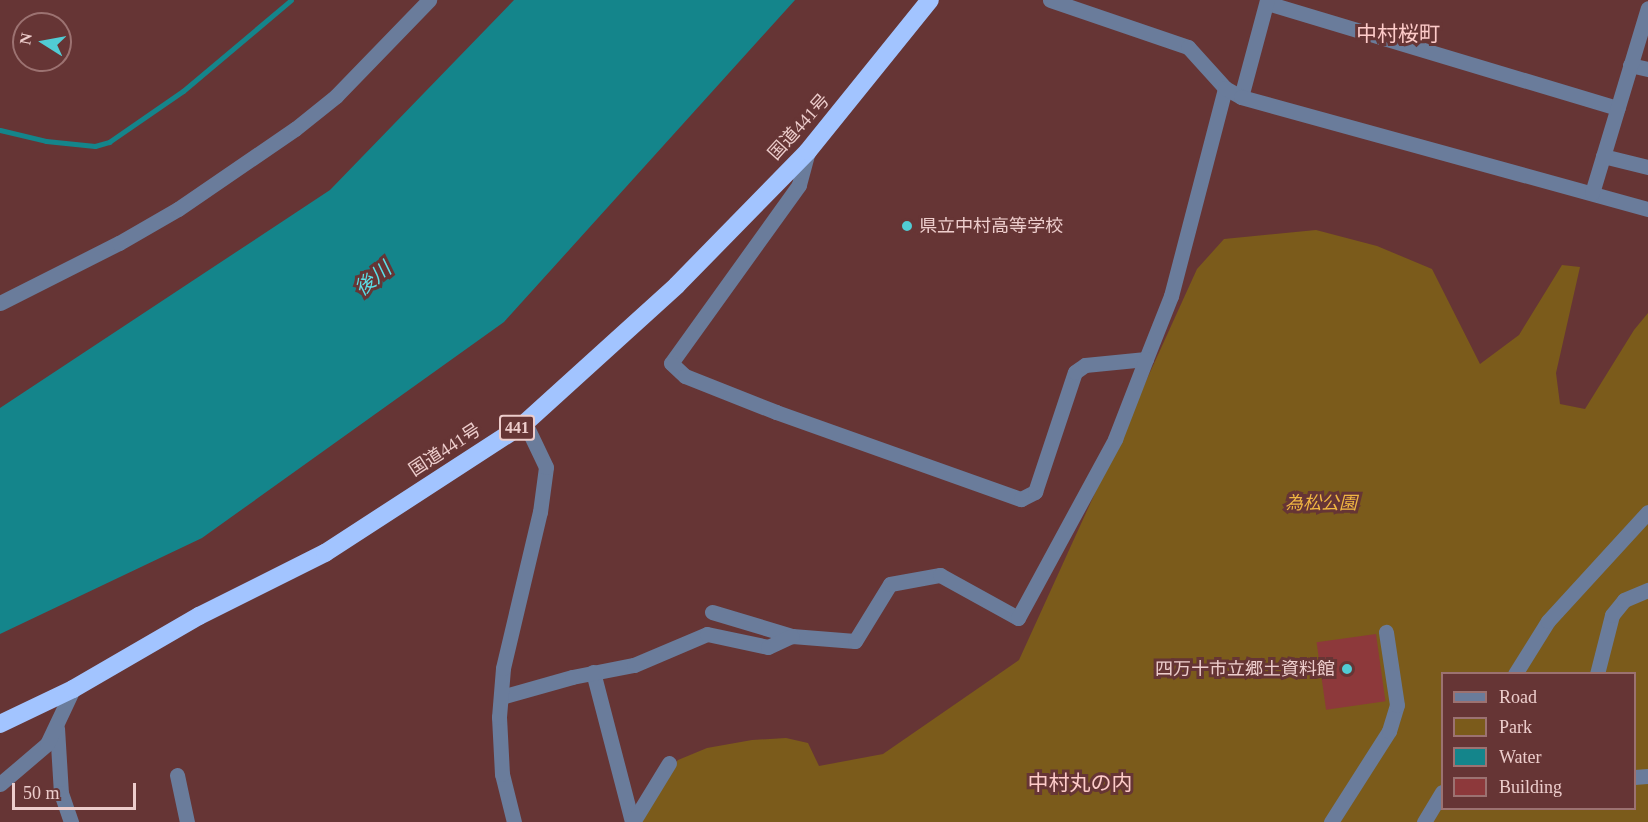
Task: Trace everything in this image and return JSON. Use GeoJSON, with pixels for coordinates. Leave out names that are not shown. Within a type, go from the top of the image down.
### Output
{"type":"FeatureCollection","features":[{"type":"Feature","properties":{"kind":"highway","name":"国道441号"},"geometry":{"type":"LineString","coordinates":[[0,724],[73,689],[199,616],[325,553],[525,423],[677,285],[808,151],[930,0]]}},
{"type":"Feature","properties":{"kind":"street"},"geometry":{"type":"LineString","coordinates":[[0,303],[119,243],[178,209],[295,129],[336,96],[429,0]]}},
{"type":"Feature","properties":{"kind":"street"},"geometry":{"type":"LineString","coordinates":[[1050,0],[1188,47],[1225,88],[1241,98],[1648,209]]}},
{"type":"Feature","properties":{"kind":"street"},"geometry":{"type":"LineString","coordinates":[[1241,98],[1267,2],[1618,108]]}},
{"type":"Feature","properties":{"kind":"street"},"geometry":{"type":"LineString","coordinates":[[1592,193],[1648,8]]}},
{"type":"Feature","properties":{"kind":"street"},"geometry":{"type":"LineString","coordinates":[[1630,65],[1648,69]]}},
{"type":"Feature","properties":{"kind":"street"},"geometry":{"type":"LineString","coordinates":[[712,612],[792,636],[855,641],[890,584],[940,575],[1018,618],[1115,439],[1171,296],[1225,88]]}},
{"type":"Feature","properties":{"kind":"street"},"geometry":{"type":"LineString","coordinates":[[808,151],[799,185],[670,363],[685,376],[776,412],[1020,499],[1035,492],[1075,372],[1085,365],[1146,359]]}},
{"type":"Feature","properties":{"kind":"street"},"geometry":{"type":"LineString","coordinates":[[1603,156],[1648,167]]}},
{"type":"Feature","properties":{"kind":"street"},"geometry":{"type":"LineString","coordinates":[[514,822],[502,774],[503,668],[540,512],[546,467],[525,423]]}},
{"type":"Feature","properties":{"kind":"street"},"geometry":{"type":"LineString","coordinates":[[1516,672],[1548,621],[1648,512]]}},
{"type":"Feature","properties":{"kind":"street"},"geometry":{"type":"LineString","coordinates":[[1598,672],[1612,615],[1624,600],[1648,590]]}},
{"type":"Feature","properties":{"kind":"street"},"geometry":{"type":"LineString","coordinates":[[1331,822],[1389,731],[1397,705],[1386,632]]}},
{"type":"Feature","properties":{"kind":"street"},"geometry":{"type":"LineString","coordinates":[[501,697],[593,672],[634,665],[707,634],[768,647],[792,636]]}},
{"type":"Feature","properties":{"kind":"street"},"geometry":{"type":"LineString","coordinates":[[593,672],[633,822]]}},
{"type":"Feature","properties":{"kind":"street"},"geometry":{"type":"LineString","coordinates":[[0,784],[47,744],[73,689]]}},
{"type":"Feature","properties":{"kind":"street"},"geometry":{"type":"LineString","coordinates":[[56,725],[61,793],[71,822]]}},
{"type":"Feature","properties":{"kind":"street"},"geometry":{"type":"LineString","coordinates":[[633,822],[669,763]]}},
{"type":"Feature","properties":{"kind":"street"},"geometry":{"type":"LineString","coordinates":[[177,775],[187,822]]}},
{"type":"Feature","properties":{"kind":"street"},"geometry":{"type":"LineString","coordinates":[[1424,822],[1441,795]]}},
{"type":"Feature","properties":{"kind":"green space","name":"為松公園"},"geometry":{"type":"Polygon","coordinates":[[[1316,230],[1377,246],[1432,269],[1480,364],[1519,335],[1562,265],[1580,267],[1556,373],[1560,404],[1585,409],[1634,330],[1648,313],[1648,822],[642,822],[668,771],[678,760],[707,748],[752,740],[786,738],[808,743],[819,766],[883,754],[1019,660],[1197,269],[1224,239],[1316,230]]]}},
{"type":"Feature","properties":{"kind":"water","name":"後川"},"geometry":{"type":"Polygon","coordinates":[[[514,0],[795,0],[504,322],[202,538],[0,634],[0,408],[330,190],[514,0]]]}},
{"type":"Feature","properties":{"kind":"building"},"geometry":{"type":"Polygon","coordinates":[[[1376,634],[1385,701],[1326,710],[1317,642],[1376,634]]]}},
{"type":"Feature","properties":{"kind":"waterway"},"geometry":{"type":"LineString","coordinates":[[0,130],[46,141],[95,146],[109,142],[183,91],[291,0]]}},
{"type":"Feature","properties":{"kind":"place","name":"県立中村高等学校"},"geometry":{"type":"Point","coordinates":[907,226]}},
{"type":"Feature","properties":{"kind":"place","name":"四万十市立郷土資料館"},"geometry":{"type":"Point","coordinates":[1347,669]}},
{"type":"Feature","properties":{"kind":"district","name":"中村桜町"},"geometry":{"type":"Point","coordinates":[1398,34]}},
{"type":"Feature","properties":{"kind":"district","name":"中村丸の内"},"geometry":{"type":"Point","coordinates":[1080,783]}}]}
